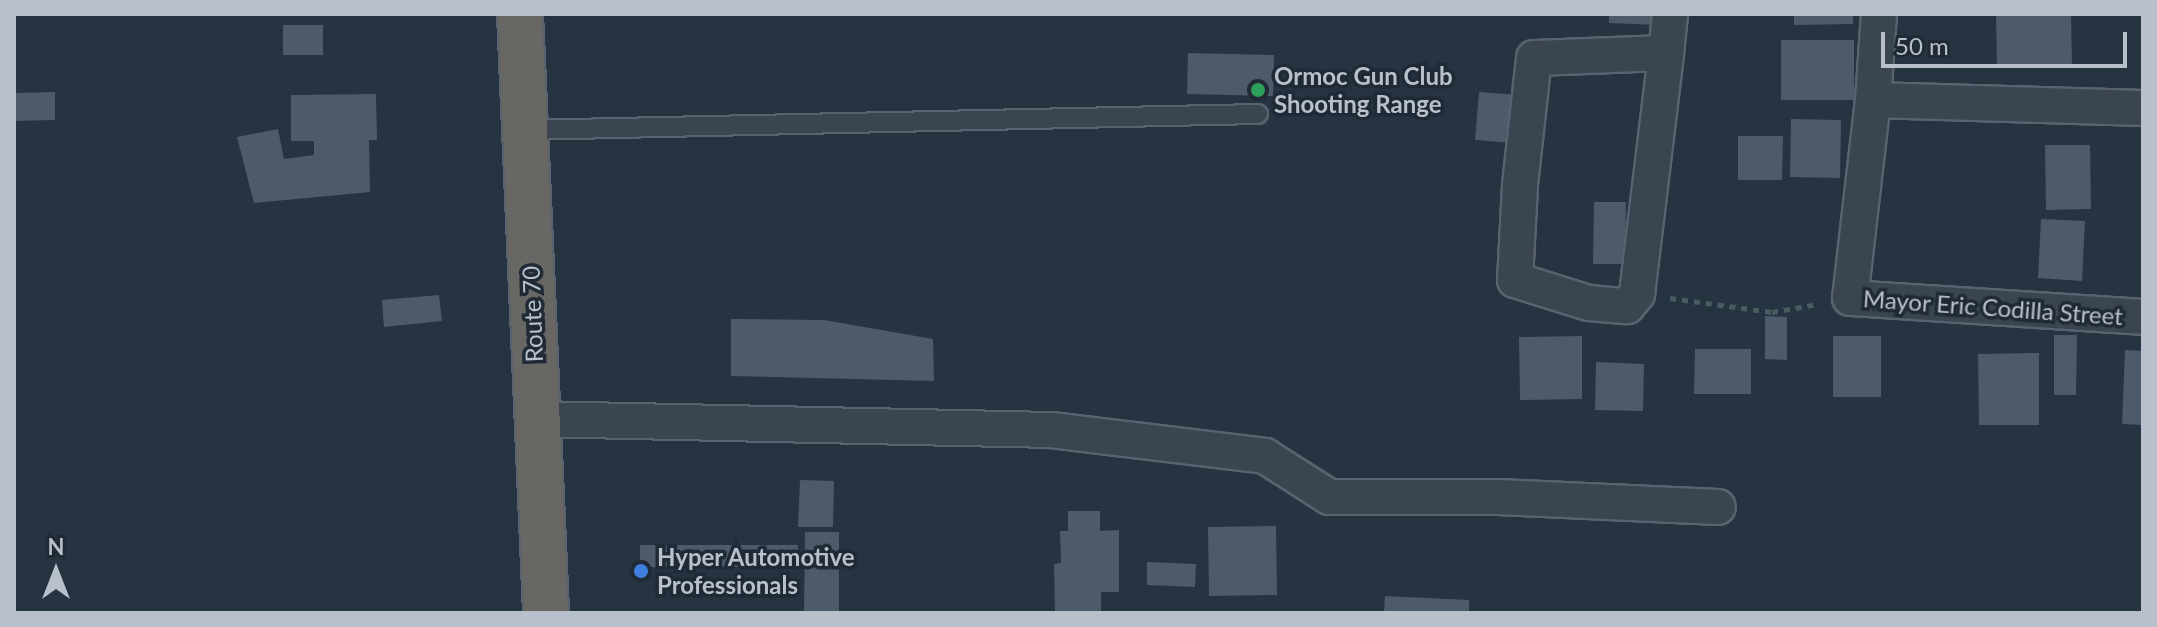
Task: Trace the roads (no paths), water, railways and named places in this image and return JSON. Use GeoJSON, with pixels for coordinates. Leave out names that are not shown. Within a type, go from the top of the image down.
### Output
{"type":"FeatureCollection","features":[{"type":"Feature","properties":{"kind":"highway","name":"Route 70"},"geometry":{"type":"LineString","coordinates":[[520,14],[546,613]]}},
{"type":"Feature","properties":{"kind":"street"},"geometry":{"type":"LineString","coordinates":[[1666,53],[1534,58],[1520,185],[1515,280],[1589,303],[1627,306],[1637,294],[1666,53],[1670,14]]}},
{"type":"Feature","properties":{"kind":"street","name":"Mayor Eric Codilla Street"},"geometry":{"type":"LineString","coordinates":[[1879,14],[1873,100],[1850,298],[2143,317]]}},
{"type":"Feature","properties":{"kind":"street"},"geometry":{"type":"LineString","coordinates":[[1873,100],[2143,108]]}},
{"type":"Feature","properties":{"kind":"street"},"geometry":{"type":"LineString","coordinates":[[536,419],[1051,430],[1265,456],[1329,497],[1499,497],[1718,507]]}},
{"type":"Feature","properties":{"kind":"lane"},"geometry":{"type":"LineString","coordinates":[[525,130],[1258,114]]}},
{"type":"Feature","properties":{"kind":"place","name":"Ormoc Gun Club Shooting Range"},"geometry":{"type":"Point","coordinates":[1258,90]}},
{"type":"Feature","properties":{"kind":"place","name":"Hyper Automotive Professionals"},"geometry":{"type":"Point","coordinates":[641,571]}}]}
